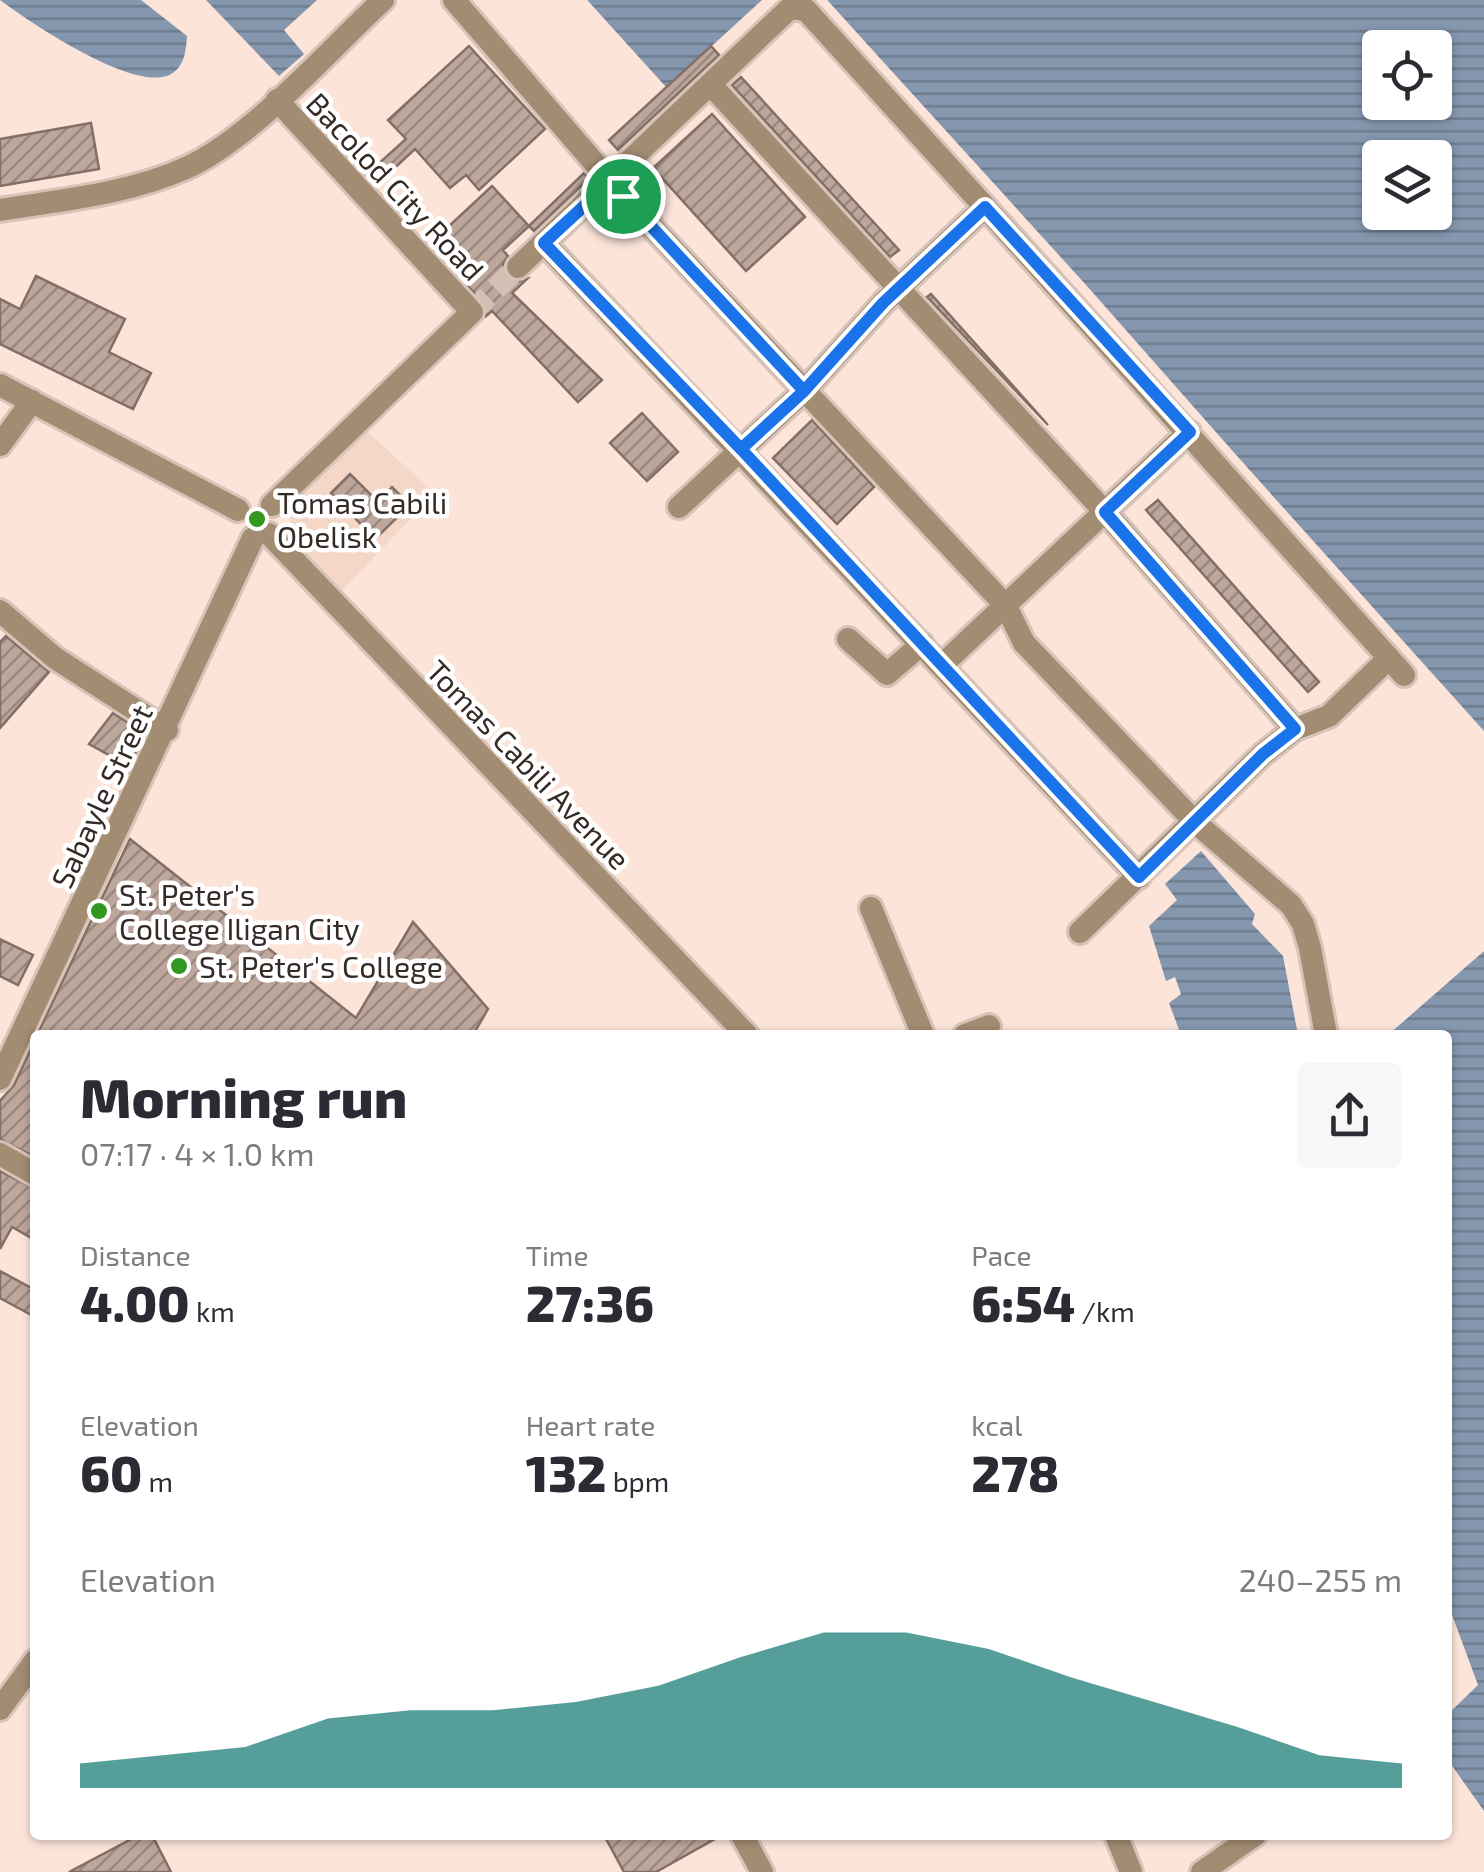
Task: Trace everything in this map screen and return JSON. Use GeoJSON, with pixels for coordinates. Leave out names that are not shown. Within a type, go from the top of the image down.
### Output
{"type":"FeatureCollection","features":[{"type":"Feature","properties":{"kind":"street"},"geometry":{"type":"LineString","coordinates":[[0,210],[97,194],[190,166],[277,100],[383,0]]}},
{"type":"Feature","properties":{"kind":"street"},"geometry":{"type":"LineString","coordinates":[[454,0],[610,182],[1006,606],[1024,643],[1196,823],[1268,882],[1303,924],[1325,1030]]}},
{"type":"Feature","properties":{"kind":"street"},"geometry":{"type":"LineString","coordinates":[[518,267],[790,8],[806,10],[1190,432],[1397,667],[1329,716],[1295,729],[1263,754],[1080,932]]}},
{"type":"Feature","properties":{"kind":"street"},"geometry":{"type":"LineString","coordinates":[[711,85],[1105,512],[1295,729]]}},
{"type":"Feature","properties":{"kind":"street","name":"Bacolod City Road"},"geometry":{"type":"LineString","coordinates":[[272,505],[472,312],[277,100]]}},
{"type":"Feature","properties":{"kind":"street"},"geometry":{"type":"LineString","coordinates":[[680,507],[804,391],[900,288],[985,207]]}},
{"type":"Feature","properties":{"kind":"street"},"geometry":{"type":"LineString","coordinates":[[544,243],[1139,877]]}},
{"type":"Feature","properties":{"kind":"street"},"geometry":{"type":"LineString","coordinates":[[0,385],[238,510]]}},
{"type":"Feature","properties":{"kind":"street"},"geometry":{"type":"LineString","coordinates":[[0,445],[32,401]]}},
{"type":"Feature","properties":{"kind":"street"},"geometry":{"type":"LineString","coordinates":[[942,665],[1190,432]]}},
{"type":"Feature","properties":{"kind":"street"},"geometry":{"type":"LineString","coordinates":[[252,499],[272,505],[276,520],[261,536],[239,528],[238,510],[252,499]]}},
{"type":"Feature","properties":{"kind":"street","name":"Sabayle Street"},"geometry":{"type":"LineString","coordinates":[[0,1079],[261,536]]}},
{"type":"Feature","properties":{"kind":"street","name":"Tomas Cabili Avenue"},"geometry":{"type":"LineString","coordinates":[[261,536],[741,1030]]}},
{"type":"Feature","properties":{"kind":"street"},"geometry":{"type":"LineString","coordinates":[[3,619],[54,658],[166,730]]}},
{"type":"Feature","properties":{"kind":"street"},"geometry":{"type":"LineString","coordinates":[[848,639],[888,674],[922,644]]}},
{"type":"Feature","properties":{"kind":"street"},"geometry":{"type":"LineString","coordinates":[[871,908],[921,1030]]}},
{"type":"Feature","properties":{"kind":"street"},"geometry":{"type":"LineString","coordinates":[[978,1030],[988,1026]]}},
{"type":"Feature","properties":{"kind":"street"},"geometry":{"type":"LineString","coordinates":[[0,1154],[30,1171]]}},
{"type":"Feature","properties":{"kind":"street"},"geometry":{"type":"LineString","coordinates":[[0,1708],[30,1669]]}},
{"type":"Feature","properties":{"kind":"street"},"geometry":{"type":"LineString","coordinates":[[745,1840],[762,1872]]}},
{"type":"Feature","properties":{"kind":"street"},"geometry":{"type":"LineString","coordinates":[[1118,1840],[1132,1872]]}},
{"type":"Feature","properties":{"kind":"street"},"geometry":{"type":"LineString","coordinates":[[1202,1872],[1249,1840]]}},
{"type":"Feature","properties":{"kind":"shaded area"},"geometry":{"type":"Polygon","coordinates":[[[367,431],[435,494],[341,591],[291,534],[289,510],[295,498],[367,431]]]}},
{"type":"Feature","properties":{"kind":"water"},"geometry":{"type":"Polygon","coordinates":[[[0,0],[141,0],[187,36],[184,56],[174,72],[158,78],[137,75],[85,54],[0,0]]]}},
{"type":"Feature","properties":{"kind":"water"},"geometry":{"type":"Polygon","coordinates":[[[206,0],[317,0],[284,30],[304,54],[279,76],[206,0]]]}},
{"type":"Feature","properties":{"kind":"water"},"geometry":{"type":"Polygon","coordinates":[[[587,0],[762,0],[666,88],[587,0]]]}},
{"type":"Feature","properties":{"kind":"water"},"geometry":{"type":"Polygon","coordinates":[[[827,0],[1484,0],[1484,731],[827,0]]]}},
{"type":"Feature","properties":{"kind":"water"},"geometry":{"type":"Polygon","coordinates":[[[1201,851],[1255,914],[1252,924],[1283,956],[1297,1030],[1179,1030],[1169,1003],[1181,994],[1175,977],[1166,981],[1149,926],[1177,900],[1165,884],[1201,851]]]}},
{"type":"Feature","properties":{"kind":"water"},"geometry":{"type":"Polygon","coordinates":[[[1484,951],[1484,1811],[1452,1766],[1452,1710],[1478,1685],[1452,1615],[1452,1030],[1394,1030],[1484,951]]]}},
{"type":"Feature","properties":{"kind":"pier"},"geometry":{"type":"Polygon","coordinates":[[[582,0],[587,0],[666,87],[767,0],[670,91],[663,91],[582,0]]]}},
{"type":"Feature","properties":{"kind":"pier"},"geometry":{"type":"Polygon","coordinates":[[[822,0],[827,0],[1087,286],[1484,736],[822,0]]]}},
{"type":"Feature","properties":{"kind":"pier"},"geometry":{"type":"Polygon","coordinates":[[[1484,946],[1484,951],[1386,1030],[1484,946]]]}},
{"type":"Feature","properties":{"kind":"building"},"geometry":{"type":"Polygon","coordinates":[[[469,46],[545,129],[479,190],[466,175],[450,188],[415,149],[376,185],[366,175],[406,139],[388,120],[469,46]]]}},
{"type":"Feature","properties":{"kind":"building"},"geometry":{"type":"Polygon","coordinates":[[[711,46],[719,55],[618,150],[609,140],[711,46]]]}},
{"type":"Feature","properties":{"kind":"building"},"geometry":{"type":"Polygon","coordinates":[[[741,77],[899,250],[890,257],[732,85],[741,77]]]}},
{"type":"Feature","properties":{"kind":"building"},"geometry":{"type":"Polygon","coordinates":[[[712,114],[805,217],[746,271],[653,168],[712,114]]]}},
{"type":"Feature","properties":{"kind":"building"},"geometry":{"type":"Polygon","coordinates":[[[91,123],[99,169],[0,186],[0,139],[91,123]]]}},
{"type":"Feature","properties":{"kind":"building"},"geometry":{"type":"Polygon","coordinates":[[[584,173],[589,179],[534,231],[529,226],[584,173]]]}},
{"type":"Feature","properties":{"kind":"building"},"geometry":{"type":"Polygon","coordinates":[[[492,186],[529,226],[503,250],[508,256],[503,264],[507,277],[515,282],[527,279],[512,293],[602,380],[578,402],[492,311],[486,316],[484,303],[466,284],[470,281],[433,241],[492,186]]]}},
{"type":"Feature","properties":{"kind":"building"},"geometry":{"type":"Polygon","coordinates":[[[36,276],[125,319],[109,352],[151,373],[133,409],[0,344],[0,299],[20,309],[36,276]]]}},
{"type":"Feature","properties":{"kind":"building"},"geometry":{"type":"Polygon","coordinates":[[[931,294],[1048,425],[927,297],[931,294]]]}},
{"type":"Feature","properties":{"kind":"building"},"geometry":{"type":"Polygon","coordinates":[[[642,413],[678,452],[647,481],[610,443],[642,413]]]}},
{"type":"Feature","properties":{"kind":"building"},"geometry":{"type":"Polygon","coordinates":[[[812,420],[874,487],[837,524],[773,458],[812,420]]]}},
{"type":"Feature","properties":{"kind":"building"},"geometry":{"type":"Polygon","coordinates":[[[350,474],[378,502],[392,487],[410,505],[375,539],[331,493],[350,474]]]}},
{"type":"Feature","properties":{"kind":"building"},"geometry":{"type":"Polygon","coordinates":[[[1158,500],[1319,682],[1308,692],[1146,510],[1158,500]]]}},
{"type":"Feature","properties":{"kind":"building"},"geometry":{"type":"Polygon","coordinates":[[[6,636],[49,672],[0,728],[0,642],[6,636]]]}},
{"type":"Feature","properties":{"kind":"building"},"geometry":{"type":"Polygon","coordinates":[[[113,713],[145,734],[129,766],[89,744],[113,713]]]}},
{"type":"Feature","properties":{"kind":"building","name":"St. Peter's College"},"geometry":{"type":"Polygon","coordinates":[[[130,839],[356,1018],[413,922],[488,1009],[476,1030],[39,1030],[130,839]]]}},
{"type":"Feature","properties":{"kind":"building"},"geometry":{"type":"Polygon","coordinates":[[[0,939],[33,955],[18,985],[0,976],[0,939]]]}},
{"type":"Feature","properties":{"kind":"building"},"geometry":{"type":"Polygon","coordinates":[[[30,1051],[30,1154],[0,1139],[0,1101],[14,1085],[30,1051]]]}},
{"type":"Feature","properties":{"kind":"building"},"geometry":{"type":"Polygon","coordinates":[[[0,1171],[30,1186],[30,1237],[12,1227],[0,1249],[0,1171]]]}},
{"type":"Feature","properties":{"kind":"building"},"geometry":{"type":"Polygon","coordinates":[[[0,1271],[30,1287],[30,1314],[0,1298],[0,1271]]]}},
{"type":"Feature","properties":{"kind":"building"},"geometry":{"type":"Polygon","coordinates":[[[130,1840],[155,1840],[171,1872],[69,1872],[130,1840]]]}},
{"type":"Feature","properties":{"kind":"building"},"geometry":{"type":"Polygon","coordinates":[[[607,1840],[713,1840],[656,1872],[624,1872],[607,1840]]]}},
{"type":"Feature","properties":{"kind":"tunnel"},"geometry":{"type":"LineString","coordinates":[[472,312],[518,267]]}},
{"type":"Feature","properties":{"kind":"place","name":"Tomas Cabili Obelisk"},"geometry":{"type":"Point","coordinates":[257,519]}},
{"type":"Feature","properties":{"kind":"place","name":"St. Peter's College Iligan City"},"geometry":{"type":"Point","coordinates":[99,911]}},
{"type":"Feature","properties":{"kind":"place","name":"St. Peter's College"},"geometry":{"type":"Point","coordinates":[179,966]}},
{"type":"Feature","properties":{"kind":"route"},"geometry":{"type":"LineString","coordinates":[[623,196],[610,182],[544,243],[741,449],[804,391],[883,303],[985,207],[1190,432],[1105,512],[1295,729],[1263,754],[1139,877],[741,449],[804,391],[623,196]]}}]}
